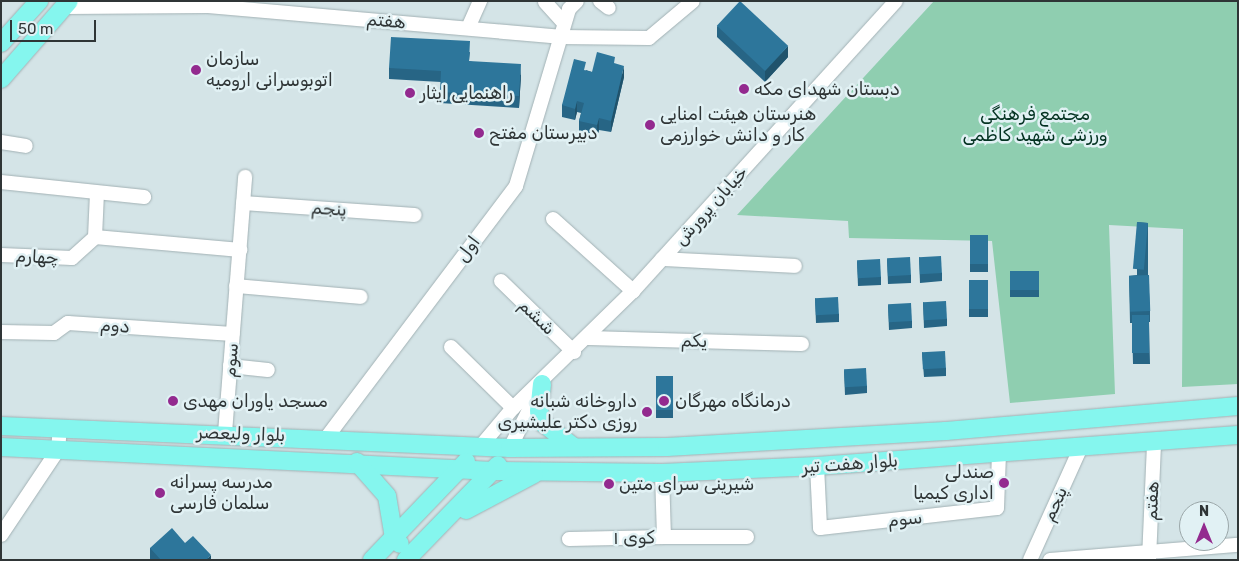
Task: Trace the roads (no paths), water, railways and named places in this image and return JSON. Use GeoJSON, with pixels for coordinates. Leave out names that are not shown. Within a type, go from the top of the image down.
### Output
{"type":"FeatureCollection","features":[{"type":"Feature","properties":{"kind":"main road"},"geometry":{"type":"LineString","coordinates":[[1,43],[39,1]]}},
{"type":"Feature","properties":{"kind":"main road"},"geometry":{"type":"LineString","coordinates":[[1,79],[67,4]]}},
{"type":"Feature","properties":{"kind":"main road"},"geometry":{"type":"LineString","coordinates":[[542,384],[539,411],[543,424],[572,446]]}},
{"type":"Feature","properties":{"kind":"main road","name":"بلوار هفت تیر"},"geometry":{"type":"LineString","coordinates":[[480,447],[677,446],[946,431],[1238,406]]}},
{"type":"Feature","properties":{"kind":"main road","name":"بلوار ولیعصر"},"geometry":{"type":"LineString","coordinates":[[1,426],[327,437],[480,447]]}},
{"type":"Feature","properties":{"kind":"main road"},"geometry":{"type":"LineString","coordinates":[[946,431],[948,457]]}},
{"type":"Feature","properties":{"kind":"main road","name":"بلوار هفت تیر"},"geometry":{"type":"LineString","coordinates":[[461,468],[662,473],[817,466],[999,454],[1238,435]]}},
{"type":"Feature","properties":{"kind":"main road"},"geometry":{"type":"LineString","coordinates":[[372,560],[480,447]]}},
{"type":"Feature","properties":{"kind":"main road","name":"بلوار ولیعصر"},"geometry":{"type":"LineString","coordinates":[[1,448],[461,468]]}},
{"type":"Feature","properties":{"kind":"main road"},"geometry":{"type":"LineString","coordinates":[[357,462],[387,496],[394,538],[409,557],[494,470],[510,448]]}},
{"type":"Feature","properties":{"kind":"main road"},"geometry":{"type":"LineString","coordinates":[[442,525],[506,485],[544,470]]}},
{"type":"Feature","properties":{"kind":"street"},"geometry":{"type":"LineString","coordinates":[[468,28],[480,1]]}},
{"type":"Feature","properties":{"kind":"street","name":"اول"},"geometry":{"type":"LineString","coordinates":[[327,437],[516,186],[568,9],[577,1]]}},
{"type":"Feature","properties":{"kind":"street","name":"هفتم"},"geometry":{"type":"LineString","coordinates":[[67,4],[208,6],[560,37],[649,38],[661,33],[693,1]]}},
{"type":"Feature","properties":{"kind":"street","name":"خیابان پرورش"},"geometry":{"type":"LineString","coordinates":[[480,447],[513,408],[542,384],[632,292],[896,1]]}},
{"type":"Feature","properties":{"kind":"street"},"geometry":{"type":"LineString","coordinates":[[545,2],[564,23]]}},
{"type":"Feature","properties":{"kind":"street"},"geometry":{"type":"LineString","coordinates":[[1,142],[26,146]]}},
{"type":"Feature","properties":{"kind":"street","name":"سوم"},"geometry":{"type":"LineString","coordinates":[[225,433],[245,177]]}},
{"type":"Feature","properties":{"kind":"street"},"geometry":{"type":"LineString","coordinates":[[1,182],[144,197]]}},
{"type":"Feature","properties":{"kind":"street"},"geometry":{"type":"LineString","coordinates":[[97,192],[95,238],[240,250]]}},
{"type":"Feature","properties":{"kind":"street","name":"پنجم"},"geometry":{"type":"LineString","coordinates":[[243,203],[415,215]]}},
{"type":"Feature","properties":{"kind":"street"},"geometry":{"type":"LineString","coordinates":[[553,219],[632,292]]}},
{"type":"Feature","properties":{"kind":"street","name":"چهارم"},"geometry":{"type":"LineString","coordinates":[[1,254],[72,258],[95,238]]}},
{"type":"Feature","properties":{"kind":"street"},"geometry":{"type":"LineString","coordinates":[[662,259],[795,266]]}},
{"type":"Feature","properties":{"kind":"street","name":"ششم"},"geometry":{"type":"LineString","coordinates":[[501,281],[574,352]]}},
{"type":"Feature","properties":{"kind":"street"},"geometry":{"type":"LineString","coordinates":[[236,286],[361,297]]}},
{"type":"Feature","properties":{"kind":"street","name":"دوم"},"geometry":{"type":"LineString","coordinates":[[1,332],[54,334],[68,323],[233,334]]}},
{"type":"Feature","properties":{"kind":"street","name":"یکم"},"geometry":{"type":"LineString","coordinates":[[587,338],[802,344]]}},
{"type":"Feature","properties":{"kind":"street"},"geometry":{"type":"LineString","coordinates":[[451,347],[513,408]]}},
{"type":"Feature","properties":{"kind":"street"},"geometry":{"type":"LineString","coordinates":[[230,366],[268,370]]}},
{"type":"Feature","properties":{"kind":"street","name":"خیابان پرورش"},"geometry":{"type":"LineString","coordinates":[[510,448],[542,384]]}},
{"type":"Feature","properties":{"kind":"street"},"geometry":{"type":"LineString","coordinates":[[1,535],[58,450],[60,427]]}},
{"type":"Feature","properties":{"kind":"street","name":"هفتم"},"geometry":{"type":"LineString","coordinates":[[1149,556],[1154,443]]}},
{"type":"Feature","properties":{"kind":"street","name":"پنجم"},"geometry":{"type":"LineString","coordinates":[[1030,560],[1081,447]]}},
{"type":"Feature","properties":{"kind":"street","name":"سوم"},"geometry":{"type":"LineString","coordinates":[[817,466],[820,528],[997,508],[999,454]]}},
{"type":"Feature","properties":{"kind":"street","name":"کوی ۱"},"geometry":{"type":"LineString","coordinates":[[569,539],[664,537],[662,473]]}},
{"type":"Feature","properties":{"kind":"street"},"geometry":{"type":"LineString","coordinates":[[664,537],[746,537]]}},
{"type":"Feature","properties":{"kind":"street"},"geometry":{"type":"LineString","coordinates":[[1050,560],[1149,556],[1238,546]]}},
{"type":"Feature","properties":{"kind":"place","name":"سازمان اتوبوسرانی ارومیه"},"geometry":{"type":"Point","coordinates":[196,70]}},
{"type":"Feature","properties":{"kind":"place","name":"دبستان شهدای مکه"},"geometry":{"type":"Point","coordinates":[744,89]}},
{"type":"Feature","properties":{"kind":"place","name":"راهنمایی ایثار"},"geometry":{"type":"Point","coordinates":[410,93]}},
{"type":"Feature","properties":{"kind":"place","name":"هنرستان هیئت امنایی کار و دانش خوارزمی"},"geometry":{"type":"Point","coordinates":[650,125]}},
{"type":"Feature","properties":{"kind":"place","name":"دبیرستان مفتح"},"geometry":{"type":"Point","coordinates":[479,133]}},
{"type":"Feature","properties":{"kind":"place","name":"مسجد یاوران مهدی"},"geometry":{"type":"Point","coordinates":[173,401]}},
{"type":"Feature","properties":{"kind":"place","name":"درمانگاه مهرگان"},"geometry":{"type":"Point","coordinates":[664,401]}},
{"type":"Feature","properties":{"kind":"place","name":"داروخانه شبانه روزی دکتر علیشیری"},"geometry":{"type":"Point","coordinates":[647,412]}},
{"type":"Feature","properties":{"kind":"place","name":"صندلی اداری کیمیا"},"geometry":{"type":"Point","coordinates":[1004,483]}},
{"type":"Feature","properties":{"kind":"place","name":"شیرینی سرای متین"},"geometry":{"type":"Point","coordinates":[609,484]}},
{"type":"Feature","properties":{"kind":"place","name":"مدرسه پسرانه سلمان فارسی"},"geometry":{"type":"Point","coordinates":[160,493]}},
{"type":"Feature","properties":{"kind":"park label","name":"مجتمع فرهنگی ورزشی شهید کاظمی"},"geometry":{"type":"Point","coordinates":[1035,125]}}]}
